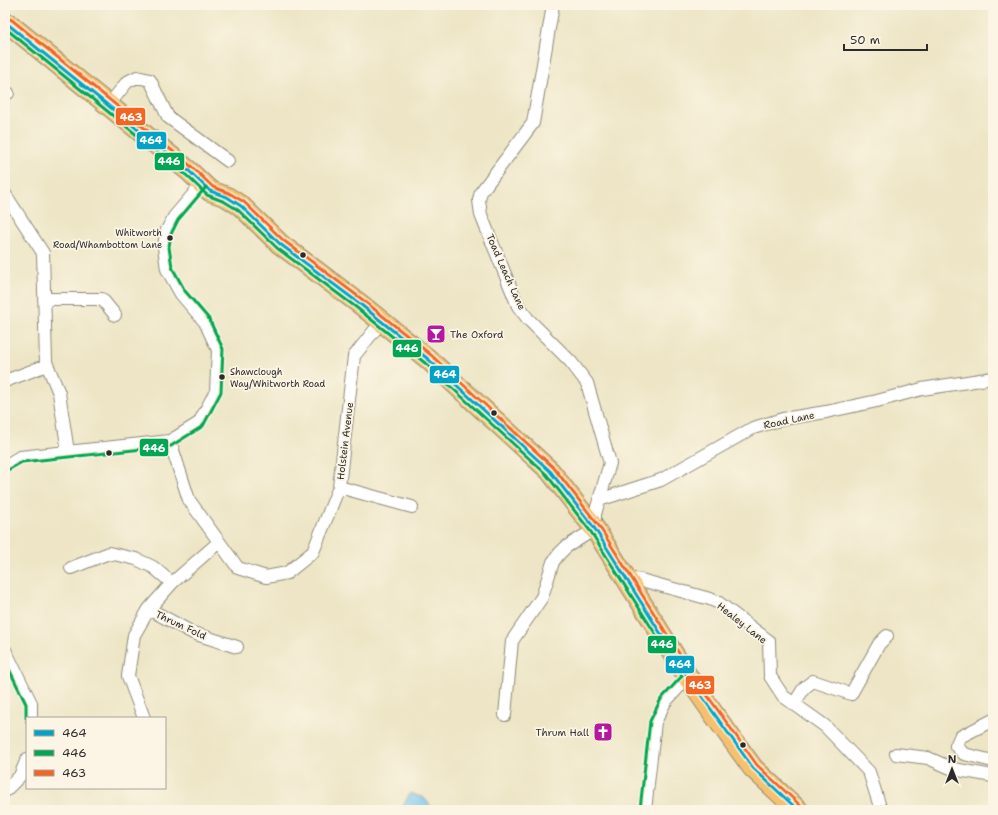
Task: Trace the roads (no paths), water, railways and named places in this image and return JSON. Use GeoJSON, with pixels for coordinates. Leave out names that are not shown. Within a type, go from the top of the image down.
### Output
{"type":"FeatureCollection","features":[{"type":"Feature","properties":{"kind":"main road"},"geometry":{"type":"LineString","coordinates":[[5,22],[210,191],[227,197],[241,206],[280,244],[382,321],[428,359],[550,471],[595,529],[688,677],[753,768],[798,810]]}},
{"type":"Feature","properties":{"kind":"street","name":"Toad Leach Lane"},"geometry":{"type":"LineString","coordinates":[[553,5],[533,123],[481,192],[479,203],[481,215],[518,306],[528,319],[571,362],[587,383],[610,463],[595,514],[595,529]]}},
{"type":"Feature","properties":{"kind":"street"},"geometry":{"type":"LineString","coordinates":[[108,106],[127,82],[136,77],[150,80],[168,117],[228,161]]}},
{"type":"Feature","properties":{"kind":"street"},"geometry":{"type":"LineString","coordinates":[[5,466],[20,457],[170,441],[199,423],[216,391],[218,350],[205,322],[181,294],[167,270],[164,248],[166,232],[174,217],[202,184]]}},
{"type":"Feature","properties":{"kind":"street"},"geometry":{"type":"LineString","coordinates":[[5,194],[43,253],[46,362],[59,393],[68,452]]}},
{"type":"Feature","properties":{"kind":"street"},"geometry":{"type":"LineString","coordinates":[[44,299],[102,299],[115,315]]}},
{"type":"Feature","properties":{"kind":"street","name":"Holstein Avenue"},"geometry":{"type":"LineString","coordinates":[[170,441],[190,500],[238,568],[266,577],[287,573],[313,552],[339,487],[354,356],[382,321]]}},
{"type":"Feature","properties":{"kind":"street"},"geometry":{"type":"LineString","coordinates":[[5,377],[8,380],[47,365]]}},
{"type":"Feature","properties":{"kind":"street","name":"Road Lane"},"geometry":{"type":"LineString","coordinates":[[599,500],[661,480],[753,428],[783,419],[870,403],[922,389],[993,378]]}},
{"type":"Feature","properties":{"kind":"street"},"geometry":{"type":"LineString","coordinates":[[339,487],[413,506]]}},
{"type":"Feature","properties":{"kind":"street"},"geometry":{"type":"LineString","coordinates":[[505,715],[512,641],[542,597],[554,562],[559,554],[566,547],[595,529]]}},
{"type":"Feature","properties":{"kind":"street"},"geometry":{"type":"LineString","coordinates":[[144,717],[128,676],[134,635],[149,609],[172,584],[220,542]]}},
{"type":"Feature","properties":{"kind":"street"},"geometry":{"type":"LineString","coordinates":[[71,568],[109,553],[136,558],[153,567],[172,584]]}},
{"type":"Feature","properties":{"kind":"street","name":"Healey Lane"},"geometry":{"type":"LineString","coordinates":[[626,578],[642,580],[710,599],[719,603],[769,641],[770,676],[783,696],[825,726],[869,772],[881,810]]}},
{"type":"Feature","properties":{"kind":"street","name":"Thrum Fold"},"geometry":{"type":"LineString","coordinates":[[149,609],[193,633],[237,647]]}},
{"type":"Feature","properties":{"kind":"street"},"geometry":{"type":"LineString","coordinates":[[794,704],[804,688],[813,681],[851,694],[880,644],[887,636]]}},
{"type":"Feature","properties":{"kind":"street"},"geometry":{"type":"LineString","coordinates":[[5,650],[31,703],[31,717]]}},
{"type":"Feature","properties":{"kind":"street"},"geometry":{"type":"LineString","coordinates":[[645,810],[655,722],[664,702],[688,677]]}},
{"type":"Feature","properties":{"kind":"street"},"geometry":{"type":"LineString","coordinates":[[993,720],[960,737],[956,746],[964,754],[993,761]]}},
{"type":"Feature","properties":{"kind":"street"},"geometry":{"type":"LineString","coordinates":[[896,754],[928,758],[952,769],[993,776]]}},
{"type":"Feature","properties":{"kind":"street"},"geometry":{"type":"LineString","coordinates":[[5,791],[20,776],[26,761]]}},
{"type":"Feature","properties":{"kind":"water"},"geometry":{"type":"Polygon","coordinates":[[[410,793],[424,798],[434,810],[401,810],[410,793]]]}},
{"type":"Feature","properties":{"kind":"place","name":"Whitworth Road/Whambottom Lane"},"geometry":{"type":"Point","coordinates":[170,238]}},
{"type":"Feature","properties":{"kind":"place","name":"The Oxford"},"geometry":{"type":"Point","coordinates":[436,334]}},
{"type":"Feature","properties":{"kind":"place","name":"Shawclough Way/Whitworth Road"},"geometry":{"type":"Point","coordinates":[222,377]}},
{"type":"Feature","properties":{"kind":"place","name":"Thrum Hall"},"geometry":{"type":"Point","coordinates":[603,732]}}]}
